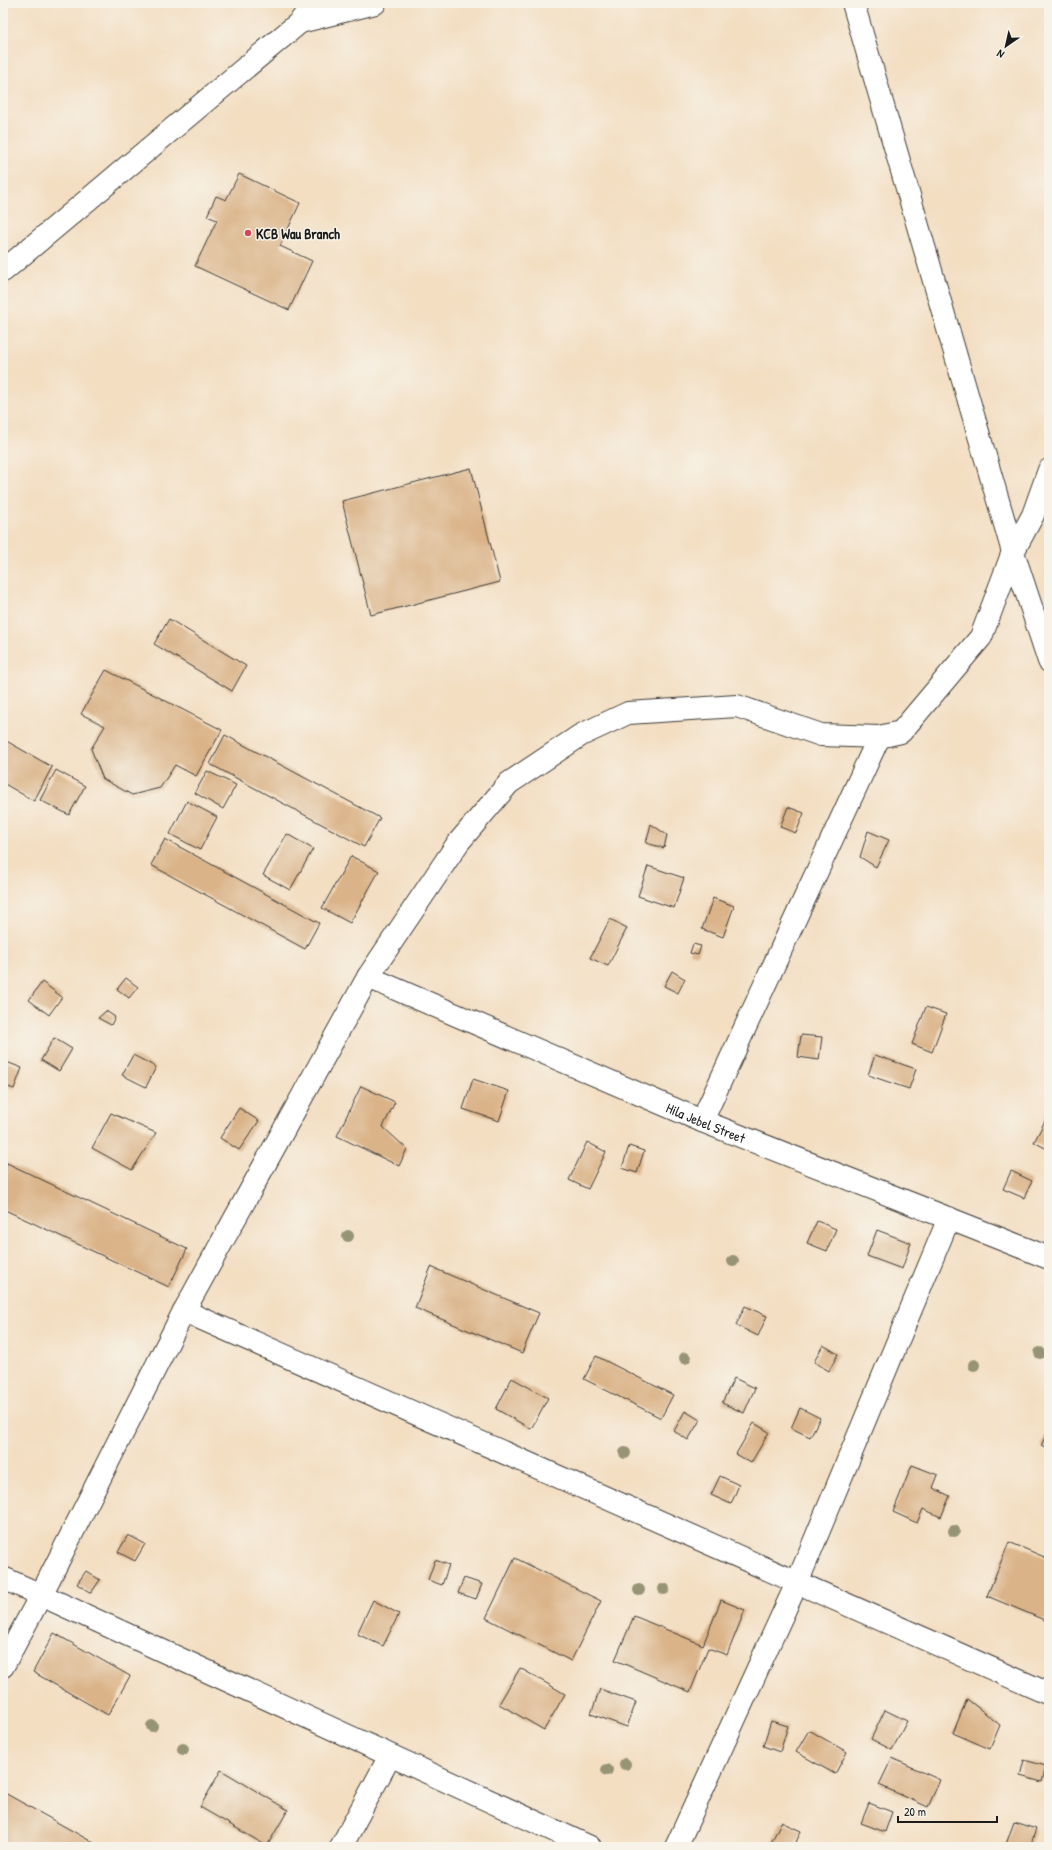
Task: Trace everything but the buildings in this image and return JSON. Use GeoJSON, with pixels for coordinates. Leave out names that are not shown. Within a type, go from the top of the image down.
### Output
{"type":"FeatureCollection","features":[{"type":"Feature","properties":{"kind":"street"},"geometry":{"type":"LineString","coordinates":[[3,270],[300,22],[313,3]]}},
{"type":"Feature","properties":{"kind":"street"},"geometry":{"type":"LineString","coordinates":[[300,22],[375,3]]}},
{"type":"Feature","properties":{"kind":"street"},"geometry":{"type":"LineString","coordinates":[[853,3],[1013,552],[1049,660]]}},
{"type":"Feature","properties":{"kind":"street"},"geometry":{"type":"LineString","coordinates":[[3,1666],[41,1595],[184,1311],[368,977],[458,843],[509,783],[581,735],[628,713],[737,706],[821,735],[879,738],[901,732],[981,637],[1013,552],[1033,515],[1049,470]]}},
{"type":"Feature","properties":{"kind":"street"},"geometry":{"type":"LineString","coordinates":[[702,1121],[854,788],[879,738]]}},
{"type":"Feature","properties":{"kind":"street","name":"Hila Jebel Street"},"geometry":{"type":"LineString","coordinates":[[368,977],[702,1121],[1049,1258]]}},
{"type":"Feature","properties":{"kind":"street"},"geometry":{"type":"LineString","coordinates":[[676,1847],[797,1583],[949,1218]]}},
{"type":"Feature","properties":{"kind":"street"},"geometry":{"type":"LineString","coordinates":[[184,1311],[1049,1694]]}},
{"type":"Feature","properties":{"kind":"street"},"geometry":{"type":"LineString","coordinates":[[3,1578],[590,1847]]}},
{"type":"Feature","properties":{"kind":"street"},"geometry":{"type":"LineString","coordinates":[[341,1847],[390,1756]]}},
{"type":"Feature","properties":{"kind":"place","name":"KCB Wau Branch"},"geometry":{"type":"Point","coordinates":[248,233]}}]}
